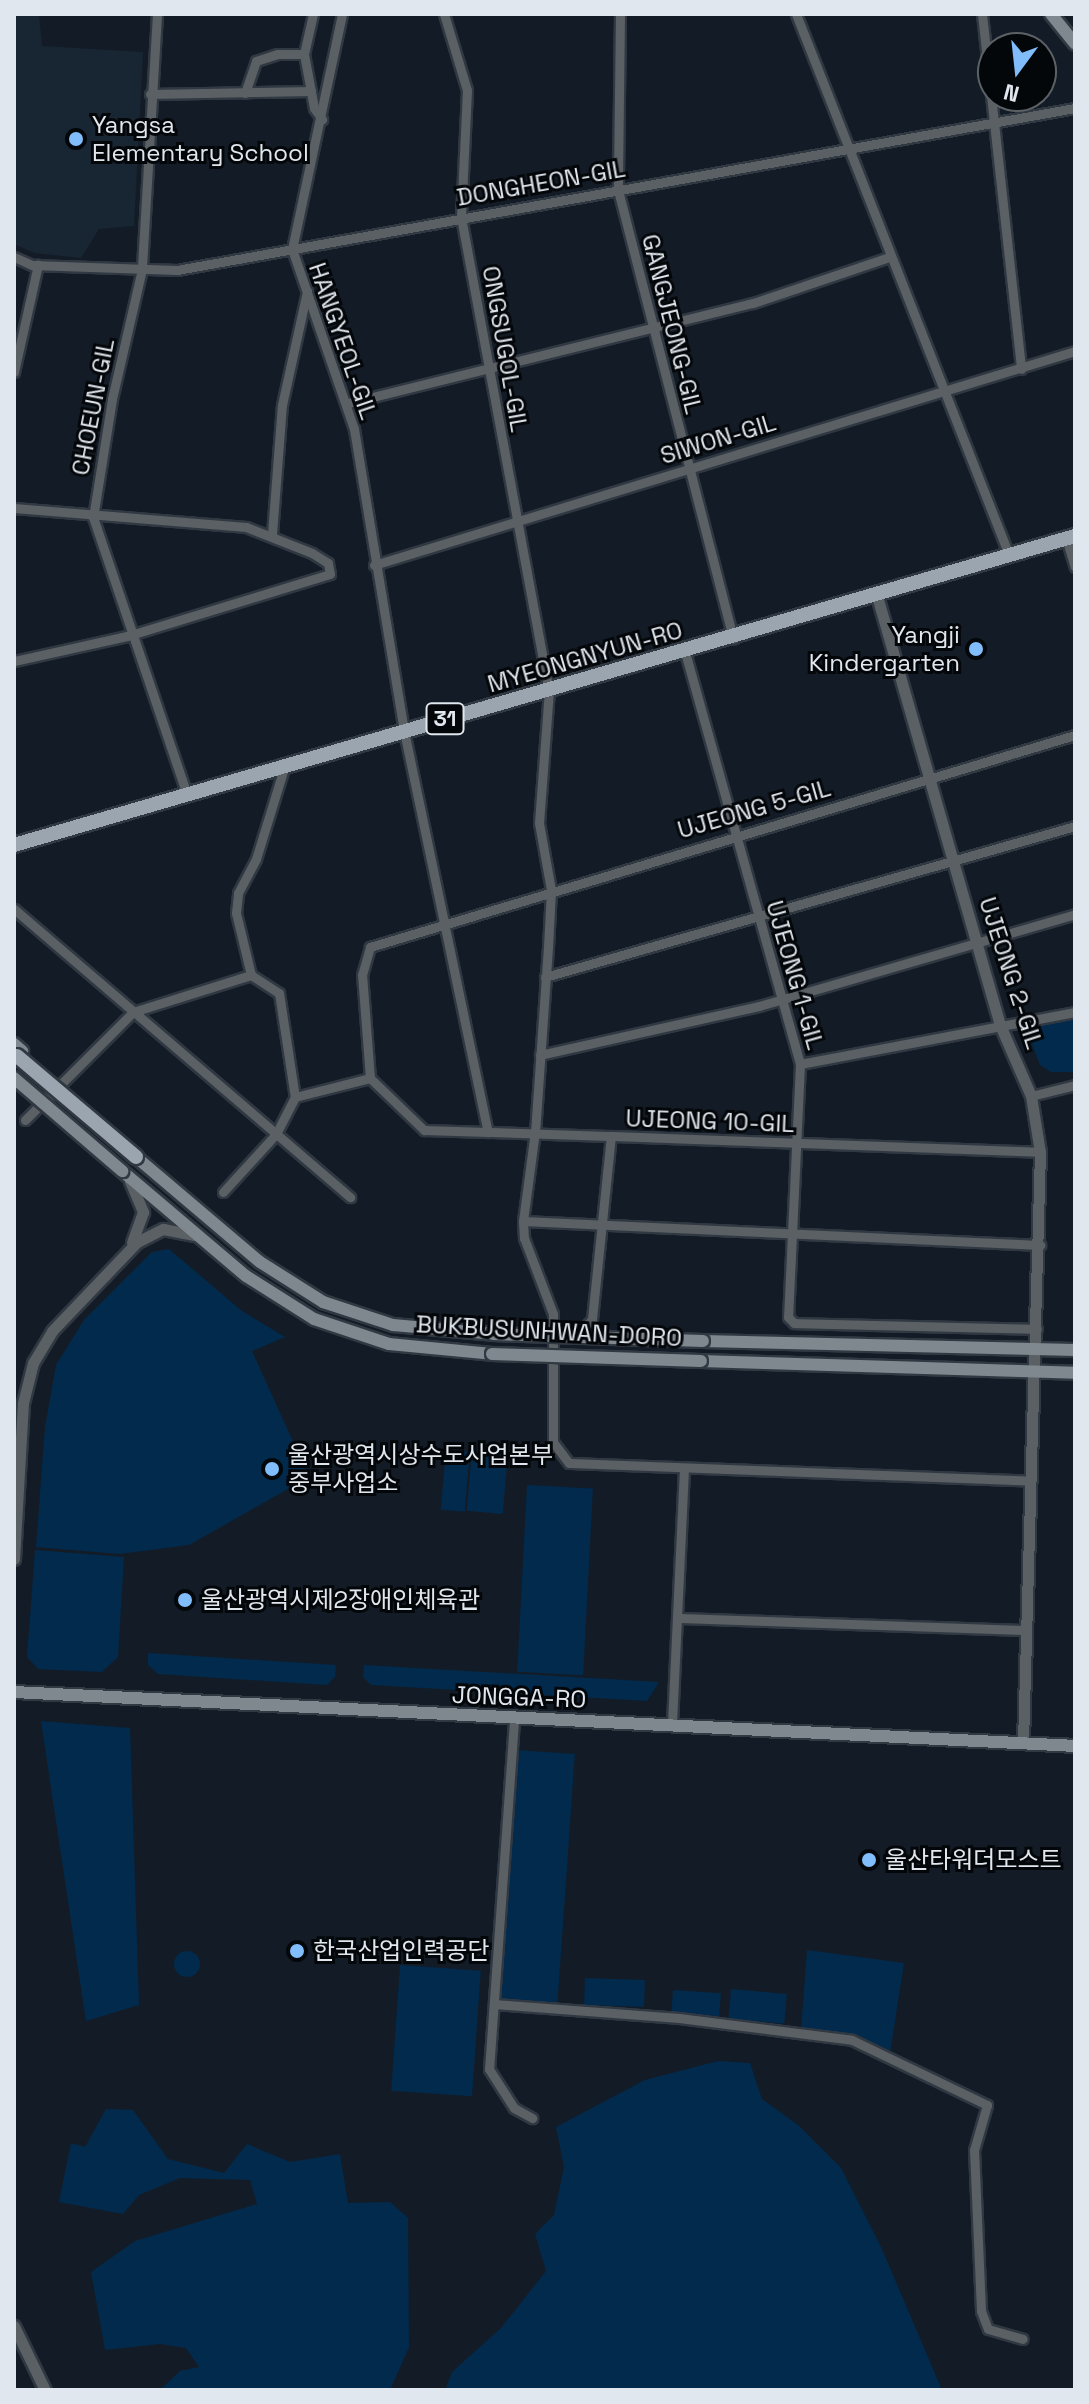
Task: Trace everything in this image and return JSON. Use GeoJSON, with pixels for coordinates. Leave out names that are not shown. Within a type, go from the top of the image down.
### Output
{"type":"FeatureCollection","features":[{"type":"Feature","properties":{"kind":"main road"},"geometry":{"type":"LineString","coordinates":[[1051,14],[1075,44]]}},
{"type":"Feature","properties":{"kind":"main road","name":"MYEONGNYUN-RO"},"geometry":{"type":"LineString","coordinates":[[14,845],[877,596],[1070,537]]}},
{"type":"Feature","properties":{"kind":"main road","name":"BUKBUSUNHWAN-DORO"},"geometry":{"type":"LineString","coordinates":[[17,1051],[260,1262],[323,1302],[393,1325],[493,1334],[1075,1350]]}},
{"type":"Feature","properties":{"kind":"main road","name":"BUKBUSUNHWAN-DORO"},"geometry":{"type":"LineString","coordinates":[[14,1078],[246,1276],[314,1319],[389,1344],[492,1354],[1075,1373]]}},
{"type":"Feature","properties":{"kind":"main road"},"geometry":{"type":"LineString","coordinates":[[14,1085],[102,1154]]}},
{"type":"Feature","properties":{"kind":"main road","name":"JONGGA-RO"},"geometry":{"type":"LineString","coordinates":[[14,1692],[514,1721],[672,1723],[1075,1746]]}},
{"type":"Feature","properties":{"kind":"street","name":"CHOEUN-GIL"},"geometry":{"type":"LineString","coordinates":[[157,14],[142,269],[112,399],[93,517],[187,794]]}},
{"type":"Feature","properties":{"kind":"street"},"geometry":{"type":"LineString","coordinates":[[313,14],[304,54],[311,91],[322,119]]}},
{"type":"Feature","properties":{"kind":"street","name":"HANGYEOL-GIL"},"geometry":{"type":"LineString","coordinates":[[342,14],[292,249],[348,403],[404,731],[488,1132]]}},
{"type":"Feature","properties":{"kind":"street","name":"ONGSUGOL-GIL"},"geometry":{"type":"LineString","coordinates":[[444,14],[467,90],[461,217],[549,690],[539,823],[551,890],[535,1131],[523,1221]]}},
{"type":"Feature","properties":{"kind":"street","name":"GANGJEONG-GIL"},"geometry":{"type":"LineString","coordinates":[[620,14],[618,190],[733,638]]}},
{"type":"Feature","properties":{"kind":"street"},"geometry":{"type":"LineString","coordinates":[[796,14],[941,392],[1009,555]]}},
{"type":"Feature","properties":{"kind":"street"},"geometry":{"type":"LineString","coordinates":[[982,14],[1021,369]]}},
{"type":"Feature","properties":{"kind":"street"},"geometry":{"type":"LineString","coordinates":[[245,93],[256,61],[278,54],[304,54]]}},
{"type":"Feature","properties":{"kind":"street"},"geometry":{"type":"LineString","coordinates":[[150,94],[311,91]]}},
{"type":"Feature","properties":{"kind":"street","name":"DONGHEON-GIL"},"geometry":{"type":"LineString","coordinates":[[14,257],[38,265],[177,270],[1075,108]]}},
{"type":"Feature","properties":{"kind":"street"},"geometry":{"type":"LineString","coordinates":[[348,403],[652,325],[753,303],[889,257]]}},
{"type":"Feature","properties":{"kind":"street"},"geometry":{"type":"LineString","coordinates":[[14,372],[38,265]]}},
{"type":"Feature","properties":{"kind":"street"},"geometry":{"type":"LineString","coordinates":[[272,534],[282,405],[308,288]]}},
{"type":"Feature","properties":{"kind":"street","name":"SIWON-GIL"},"geometry":{"type":"LineString","coordinates":[[374,565],[1075,351]]}},
{"type":"Feature","properties":{"kind":"street"},"geometry":{"type":"LineString","coordinates":[[14,508],[93,517],[246,527],[272,534],[328,563],[330,574],[324,579],[131,635],[14,661]]}},
{"type":"Feature","properties":{"kind":"street"},"geometry":{"type":"LineString","coordinates":[[1070,537],[1075,567]]}},
{"type":"Feature","properties":{"kind":"street","name":"UJEONG 2-GIL"},"geometry":{"type":"LineString","coordinates":[[877,596],[1000,1025],[1031,1096],[1040,1152],[1035,1372]]}},
{"type":"Feature","properties":{"kind":"street","name":"UJEONG 1-GIL"},"geometry":{"type":"LineString","coordinates":[[685,652],[800,1064],[788,1317],[794,1323],[1037,1329]]}},
{"type":"Feature","properties":{"kind":"street","name":"UJEONG 5-GIL"},"geometry":{"type":"LineString","coordinates":[[370,1078],[362,975],[370,947],[443,922],[1075,735]]}},
{"type":"Feature","properties":{"kind":"street"},"geometry":{"type":"LineString","coordinates":[[223,1192],[276,1134],[295,1097],[279,993],[251,975],[236,913],[238,893],[267,830],[285,765]]}},
{"type":"Feature","properties":{"kind":"street"},"geometry":{"type":"LineString","coordinates":[[545,977],[1075,826]]}},
{"type":"Feature","properties":{"kind":"street"},"geometry":{"type":"LineString","coordinates":[[14,909],[350,1197]]}},
{"type":"Feature","properties":{"kind":"street"},"geometry":{"type":"LineString","coordinates":[[540,1055],[782,998],[1075,914]]}},
{"type":"Feature","properties":{"kind":"street"},"geometry":{"type":"LineString","coordinates":[[25,1120],[133,1012],[251,975]]}},
{"type":"Feature","properties":{"kind":"street"},"geometry":{"type":"LineString","coordinates":[[800,1064],[1075,1012]]}},
{"type":"Feature","properties":{"kind":"street"},"geometry":{"type":"LineString","coordinates":[[295,1097],[370,1078],[424,1130],[535,1131],[611,1136]]}},
{"type":"Feature","properties":{"kind":"street"},"geometry":{"type":"LineString","coordinates":[[1031,1096],[1075,1085]]}},
{"type":"Feature","properties":{"kind":"street","name":"UJEONG 10-GIL"},"geometry":{"type":"LineString","coordinates":[[554,1343],[580,1335],[592,1319],[611,1136],[1040,1152]]}},
{"type":"Feature","properties":{"kind":"street"},"geometry":{"type":"LineString","coordinates":[[122,1171],[143,1212],[125,1253]]}},
{"type":"Feature","properties":{"kind":"street"},"geometry":{"type":"LineString","coordinates":[[1029,1481],[684,1470],[569,1463],[558,1455],[553,1442],[553,1314],[524,1238],[523,1221],[1040,1245]]}},
{"type":"Feature","properties":{"kind":"street"},"geometry":{"type":"LineString","coordinates":[[14,1559],[23,1403],[33,1363],[52,1331],[125,1253],[163,1229],[201,1237]]}},
{"type":"Feature","properties":{"kind":"street"},"geometry":{"type":"LineString","coordinates":[[1023,1743],[1029,1481],[1035,1372]]}},
{"type":"Feature","properties":{"kind":"street"},"geometry":{"type":"LineString","coordinates":[[672,1723],[684,1470]]}},
{"type":"Feature","properties":{"kind":"street"},"geometry":{"type":"LineString","coordinates":[[678,1618],[1025,1630]]}},
{"type":"Feature","properties":{"kind":"street"},"geometry":{"type":"LineString","coordinates":[[514,1721],[489,2069],[514,2108],[532,2118]]}},
{"type":"Feature","properties":{"kind":"street"},"geometry":{"type":"LineString","coordinates":[[494,2004],[679,2018],[852,2040],[987,2105],[974,2150],[981,2311],[988,2329],[1023,2339]]}},
{"type":"Feature","properties":{"kind":"street"},"geometry":{"type":"LineString","coordinates":[[14,2326],[45,2390]]}},
{"type":"Feature","properties":{"kind":"shaded area","name":"Yangsa Elementary School"},"geometry":{"type":"Polygon","coordinates":[[[14,14],[39,14],[42,46],[143,52],[134,226],[99,229],[81,258],[35,253],[14,244],[14,14]]]}},
{"type":"Feature","properties":{"kind":"shaded area"},"geometry":{"type":"Polygon","coordinates":[[[1075,1017],[1075,1072],[1051,1072],[1040,1065],[1026,1028],[1075,1017]]]}},
{"type":"Feature","properties":{"kind":"shaded area"},"geometry":{"type":"Polygon","coordinates":[[[169,1249],[242,1311],[285,1337],[252,1351],[309,1477],[189,1545],[119,1554],[36,1547],[45,1427],[56,1365],[84,1320],[152,1252],[169,1249]]]}},
{"type":"Feature","properties":{"kind":"shaded area"},"geometry":{"type":"Polygon","coordinates":[[[446,1450],[470,1452],[465,1512],[441,1510],[446,1450]]]}},
{"type":"Feature","properties":{"kind":"shaded area"},"geometry":{"type":"Polygon","coordinates":[[[472,1451],[508,1454],[503,1514],[467,1511],[472,1451]]]}},
{"type":"Feature","properties":{"kind":"shaded area"},"geometry":{"type":"Polygon","coordinates":[[[527,1485],[593,1488],[583,1675],[517,1672],[527,1485]]]}},
{"type":"Feature","properties":{"kind":"shaded area"},"geometry":{"type":"Polygon","coordinates":[[[35,1550],[124,1557],[118,1657],[102,1672],[38,1669],[27,1657],[35,1550]]]}},
{"type":"Feature","properties":{"kind":"shaded area"},"geometry":{"type":"Polygon","coordinates":[[[148,1653],[336,1665],[335,1677],[327,1685],[158,1674],[148,1665],[148,1653]]]}},
{"type":"Feature","properties":{"kind":"shaded area"},"geometry":{"type":"Polygon","coordinates":[[[364,1665],[659,1682],[647,1701],[371,1685],[363,1677],[364,1665]]]}},
{"type":"Feature","properties":{"kind":"shaded area"},"geometry":{"type":"Polygon","coordinates":[[[41,1721],[130,1728],[139,2005],[86,2021],[41,1721]]]}},
{"type":"Feature","properties":{"kind":"shaded area"},"geometry":{"type":"Polygon","coordinates":[[[516,1750],[575,1754],[557,2005],[498,2000],[516,1750]]]}},
{"type":"Feature","properties":{"kind":"shaded area"},"geometry":{"type":"Polygon","coordinates":[[[807,1950],[904,1963],[890,2053],[856,2036],[801,2029],[807,1950]]]}},
{"type":"Feature","properties":{"kind":"shaded area"},"geometry":{"type":"Polygon","coordinates":[[[187,1951],[196,1955],[200,1964],[196,1973],[187,1977],[178,1973],[174,1964],[178,1955],[187,1951]]]}},
{"type":"Feature","properties":{"kind":"shaded area"},"geometry":{"type":"Polygon","coordinates":[[[400,1965],[481,1971],[472,2096],[391,2091],[400,1965]]]}},
{"type":"Feature","properties":{"kind":"shaded area"},"geometry":{"type":"Polygon","coordinates":[[[585,1978],[645,1980],[644,2007],[584,2005],[585,1978]]]}},
{"type":"Feature","properties":{"kind":"shaded area"},"geometry":{"type":"Polygon","coordinates":[[[731,1989],[787,1994],[784,2024],[728,2019],[731,1989]]]}},
{"type":"Feature","properties":{"kind":"shaded area"},"geometry":{"type":"Polygon","coordinates":[[[673,1990],[721,1993],[719,2016],[671,2013],[673,1990]]]}},
{"type":"Feature","properties":{"kind":"shaded area"},"geometry":{"type":"Polygon","coordinates":[[[718,2061],[750,2063],[762,2099],[798,2125],[841,2168],[881,2247],[942,2390],[445,2390],[452,2372],[501,2328],[546,2271],[535,2234],[554,2215],[564,2167],[556,2127],[645,2080],[718,2061]]]}},
{"type":"Feature","properties":{"kind":"shaded area"},"geometry":{"type":"Polygon","coordinates":[[[106,2109],[133,2110],[168,2159],[224,2173],[247,2144],[290,2162],[340,2154],[348,2203],[390,2202],[408,2218],[409,2347],[390,2390],[160,2390],[180,2371],[199,2367],[186,2348],[160,2344],[105,2350],[91,2272],[135,2241],[257,2204],[250,2180],[180,2178],[139,2195],[123,2214],[59,2202],[71,2143],[85,2147],[106,2109]]]}},
{"type":"Feature","properties":{"kind":"place","name":"Yangsa Elementary School"},"geometry":{"type":"Point","coordinates":[76,139]}},
{"type":"Feature","properties":{"kind":"place","name":"Yangji Kindergarten"},"geometry":{"type":"Point","coordinates":[976,649]}},
{"type":"Feature","properties":{"kind":"place","name":"울산광역시상수도사업본부 중부사업소"},"geometry":{"type":"Point","coordinates":[272,1469]}},
{"type":"Feature","properties":{"kind":"place","name":"울산광역시제2장애인체육관"},"geometry":{"type":"Point","coordinates":[185,1600]}},
{"type":"Feature","properties":{"kind":"place","name":"울산타워더모스트"},"geometry":{"type":"Point","coordinates":[869,1860]}},
{"type":"Feature","properties":{"kind":"place","name":"한국산업인력공단"},"geometry":{"type":"Point","coordinates":[297,1951]}}]}
